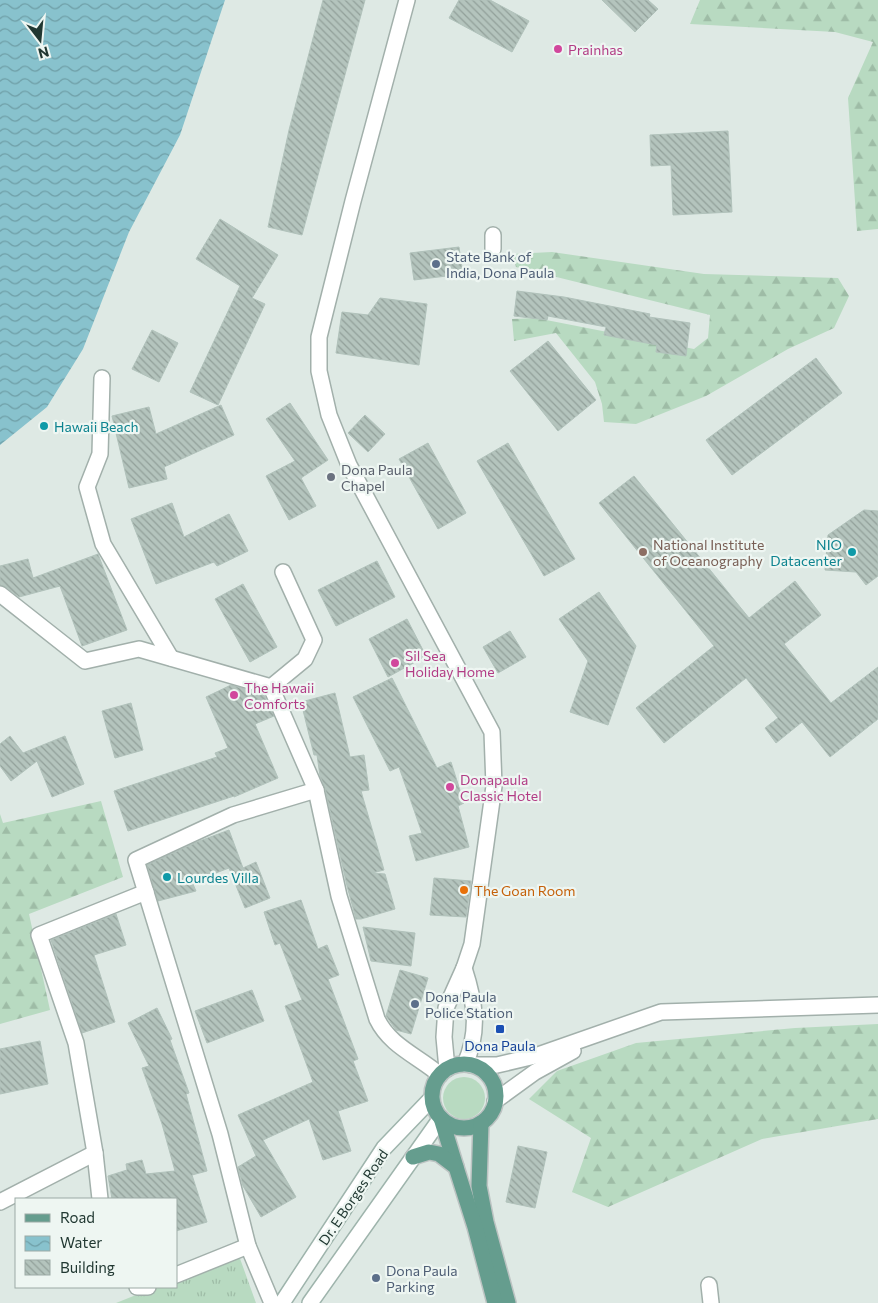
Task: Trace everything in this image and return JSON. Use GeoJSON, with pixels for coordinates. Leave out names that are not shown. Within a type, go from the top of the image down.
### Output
{"type":"FeatureCollection","features":[{"type":"Feature","properties":{"kind":"main road"},"geometry":{"type":"LineString","coordinates":[[455,1065],[468,1065],[480,1069],[488,1075],[493,1083],[495,1102],[493,1110],[481,1123],[464,1128],[448,1124],[441,1118],[436,1111],[432,1098],[434,1084],[444,1072],[455,1065]]}},
{"type":"Feature","properties":{"kind":"main road"},"geometry":{"type":"LineString","coordinates":[[441,1118],[475,1227],[495,1303]]}},
{"type":"Feature","properties":{"kind":"main road"},"geometry":{"type":"LineString","coordinates":[[481,1123],[480,1186],[486,1222],[508,1303]]}},
{"type":"Feature","properties":{"kind":"main road"},"geometry":{"type":"LineString","coordinates":[[413,1157],[429,1152],[439,1154],[456,1167]]}},
{"type":"Feature","properties":{"kind":"street"},"geometry":{"type":"LineString","coordinates":[[271,687],[316,790],[339,896],[382,1031],[391,1040],[444,1072],[446,1008],[464,968],[472,944],[494,786],[492,732],[349,465],[329,415],[319,370],[319,337],[407,0]]}},
{"type":"Feature","properties":{"kind":"street"},"geometry":{"type":"LineString","coordinates":[[102,378],[100,454],[87,487],[103,544],[171,658]]}},
{"type":"Feature","properties":{"kind":"street"},"geometry":{"type":"LineString","coordinates":[[271,687],[305,659],[314,640],[284,572]]}},
{"type":"Feature","properties":{"kind":"street"},"geometry":{"type":"LineString","coordinates":[[0,594],[85,661],[139,649],[271,687]]}},
{"type":"Feature","properties":{"kind":"street"},"geometry":{"type":"LineString","coordinates":[[272,1303],[248,1246],[220,1134],[136,860],[234,815],[316,790]]}},
{"type":"Feature","properties":{"kind":"street"},"geometry":{"type":"LineString","coordinates":[[100,1198],[95,1153],[76,1043],[39,935],[146,892]]}},
{"type":"Feature","properties":{"kind":"street"},"geometry":{"type":"LineString","coordinates":[[464,968],[473,996],[474,1018],[468,1065],[497,1066],[535,1056],[661,1012],[878,1005]]}},
{"type":"Feature","properties":{"kind":"street"},"geometry":{"type":"LineString","coordinates":[[495,1102],[535,1072],[564,1055],[661,1012]]}},
{"type":"Feature","properties":{"kind":"street","name":"Dr. E Borges Road"},"geometry":{"type":"LineString","coordinates":[[282,1303],[384,1148],[432,1098]]}},
{"type":"Feature","properties":{"kind":"street","name":"Dr. E Borges Road"},"geometry":{"type":"LineString","coordinates":[[310,1303],[441,1118]]}},
{"type":"Feature","properties":{"kind":"street"},"geometry":{"type":"LineString","coordinates":[[0,1202],[95,1153]]}},
{"type":"Feature","properties":{"kind":"street"},"geometry":{"type":"LineString","coordinates":[[178,1274],[248,1246]]}},
{"type":"Feature","properties":{"kind":"street"},"geometry":{"type":"LineString","coordinates":[[709,1285],[711,1303]]}},
{"type":"Feature","properties":{"kind":"green space"},"geometry":{"type":"Polygon","coordinates":[[[700,0],[878,0],[878,229],[857,231],[848,98],[873,42],[835,32],[690,24],[700,0]]]}},
{"type":"Feature","properties":{"kind":"green space"},"geometry":{"type":"Polygon","coordinates":[[[552,252],[704,274],[838,278],[849,296],[834,328],[788,349],[706,396],[636,424],[604,422],[602,404],[595,382],[556,333],[514,341],[512,319],[536,318],[694,349],[708,338],[710,315],[516,267],[512,254],[552,252]]]}},
{"type":"Feature","properties":{"kind":"green space"},"geometry":{"type":"Polygon","coordinates":[[[101,801],[123,877],[29,914],[50,1010],[0,1024],[0,814],[3,823],[101,801]]]}},
{"type":"Feature","properties":{"kind":"green space"},"geometry":{"type":"Polygon","coordinates":[[[878,1024],[878,1119],[762,1139],[608,1207],[572,1192],[591,1138],[529,1099],[557,1071],[636,1043],[795,1028],[878,1024]]]}},
{"type":"Feature","properties":{"kind":"green space"},"geometry":{"type":"Polygon","coordinates":[[[460,1077],[468,1077],[479,1083],[485,1098],[479,1113],[468,1119],[460,1119],[449,1113],[443,1102],[443,1094],[449,1083],[460,1077]]]}},
{"type":"Feature","properties":{"kind":"green space"},"geometry":{"type":"Polygon","coordinates":[[[238,1253],[256,1303],[116,1303],[154,1288],[178,1288],[178,1278],[238,1253]]]}},
{"type":"Feature","properties":{"kind":"water"},"geometry":{"type":"Polygon","coordinates":[[[0,0],[225,0],[180,135],[129,232],[83,349],[47,407],[0,445],[0,0]]]}},
{"type":"Feature","properties":{"kind":"building"},"geometry":{"type":"Polygon","coordinates":[[[323,0],[365,0],[302,235],[268,227],[289,130],[323,0]]]}},
{"type":"Feature","properties":{"kind":"building"},"geometry":{"type":"Polygon","coordinates":[[[459,0],[490,0],[529,21],[512,52],[449,18],[459,0]]]}},
{"type":"Feature","properties":{"kind":"building"},"geometry":{"type":"Polygon","coordinates":[[[602,0],[648,0],[658,9],[635,32],[602,0]]]}},
{"type":"Feature","properties":{"kind":"building"},"geometry":{"type":"Polygon","coordinates":[[[728,131],[732,212],[673,215],[671,165],[651,166],[650,135],[728,131]]]}},
{"type":"Feature","properties":{"kind":"building"},"geometry":{"type":"Polygon","coordinates":[[[220,219],[278,255],[252,298],[265,304],[218,405],[190,392],[240,286],[196,259],[220,219]]]}},
{"type":"Feature","properties":{"kind":"building","name":"State Bank of India, Dona Paula"},"geometry":{"type":"Polygon","coordinates":[[[459,247],[463,274],[414,280],[410,253],[459,247]]]}},
{"type":"Feature","properties":{"kind":"building"},"geometry":{"type":"Polygon","coordinates":[[[517,291],[564,297],[650,314],[649,317],[690,323],[686,356],[656,352],[657,345],[604,335],[606,327],[548,316],[547,320],[514,316],[517,291]]]}},
{"type":"Feature","properties":{"kind":"building"},"geometry":{"type":"Polygon","coordinates":[[[380,298],[427,304],[419,365],[336,353],[342,312],[368,315],[380,298]]]}},
{"type":"Feature","properties":{"kind":"building"},"geometry":{"type":"Polygon","coordinates":[[[152,330],[178,343],[159,382],[132,369],[152,330]]]}},
{"type":"Feature","properties":{"kind":"building"},"geometry":{"type":"Polygon","coordinates":[[[548,341],[596,400],[558,431],[510,371],[548,341]]]}},
{"type":"Feature","properties":{"kind":"building"},"geometry":{"type":"Polygon","coordinates":[[[816,358],[842,393],[732,475],[706,440],[816,358]]]}},
{"type":"Feature","properties":{"kind":"building"},"geometry":{"type":"Polygon","coordinates":[[[290,403],[328,460],[301,478],[316,506],[289,520],[266,476],[295,461],[266,419],[290,403]]]}},
{"type":"Feature","properties":{"kind":"building"},"geometry":{"type":"Polygon","coordinates":[[[221,405],[234,435],[164,467],[167,479],[129,488],[112,416],[149,407],[156,434],[221,405]]]}},
{"type":"Feature","properties":{"kind":"building"},"geometry":{"type":"Polygon","coordinates":[[[365,415],[385,434],[368,452],[348,433],[365,415]]]}},
{"type":"Feature","properties":{"kind":"building"},"geometry":{"type":"Polygon","coordinates":[[[428,443],[466,513],[438,529],[399,459],[428,443]]]}},
{"type":"Feature","properties":{"kind":"building"},"geometry":{"type":"Polygon","coordinates":[[[508,443],[575,559],[544,576],[477,461],[508,443]]]}},
{"type":"Feature","properties":{"kind":"building"},"geometry":{"type":"Polygon","coordinates":[[[634,476],[749,618],[795,581],[821,615],[784,644],[831,703],[878,667],[878,719],[830,757],[802,722],[776,743],[765,728],[778,718],[746,678],[664,743],[636,708],[714,646],[599,503],[634,476]]]}},
{"type":"Feature","properties":{"kind":"building"},"geometry":{"type":"Polygon","coordinates":[[[172,503],[184,537],[229,514],[248,551],[217,566],[214,562],[156,584],[131,519],[172,503]]]}},
{"type":"Feature","properties":{"kind":"building","name":"NIO Datacenter"},"geometry":{"type":"Polygon","coordinates":[[[864,510],[878,511],[878,576],[866,585],[856,572],[825,570],[828,535],[864,510]]]}},
{"type":"Feature","properties":{"kind":"building"},"geometry":{"type":"Polygon","coordinates":[[[98,554],[127,630],[82,646],[60,586],[19,597],[6,587],[0,585],[0,566],[28,559],[33,578],[98,554]]]}},
{"type":"Feature","properties":{"kind":"building"},"geometry":{"type":"Polygon","coordinates":[[[377,561],[395,597],[336,626],[318,590],[377,561]]]}},
{"type":"Feature","properties":{"kind":"building"},"geometry":{"type":"Polygon","coordinates":[[[243,584],[277,647],[250,662],[215,599],[243,584]]]}},
{"type":"Feature","properties":{"kind":"building"},"geometry":{"type":"Polygon","coordinates":[[[599,592],[636,646],[608,725],[570,712],[588,661],[559,619],[599,592]]]}},
{"type":"Feature","properties":{"kind":"building"},"geometry":{"type":"Polygon","coordinates":[[[407,619],[426,656],[388,677],[369,639],[407,619]]]}},
{"type":"Feature","properties":{"kind":"building"},"geometry":{"type":"Polygon","coordinates":[[[510,631],[526,657],[498,673],[483,647],[510,631]]]}},
{"type":"Feature","properties":{"kind":"building"},"geometry":{"type":"Polygon","coordinates":[[[392,678],[437,768],[451,762],[464,803],[458,806],[469,847],[416,861],[409,836],[422,833],[399,767],[390,771],[353,697],[392,678]]]}},
{"type":"Feature","properties":{"kind":"building"},"geometry":{"type":"Polygon","coordinates":[[[231,685],[264,695],[274,716],[255,724],[278,778],[234,797],[128,831],[114,791],[217,757],[215,753],[228,748],[206,697],[231,685]]]}},
{"type":"Feature","properties":{"kind":"building"},"geometry":{"type":"Polygon","coordinates":[[[335,693],[350,757],[364,755],[369,790],[361,791],[384,870],[372,873],[385,874],[395,909],[361,919],[356,919],[325,788],[320,776],[317,755],[314,755],[301,702],[335,693]]]}},
{"type":"Feature","properties":{"kind":"building"},"geometry":{"type":"Polygon","coordinates":[[[131,703],[143,750],[115,758],[102,711],[131,703]]]}},
{"type":"Feature","properties":{"kind":"building"},"geometry":{"type":"Polygon","coordinates":[[[10,736],[23,753],[65,736],[84,784],[52,797],[37,761],[11,781],[0,766],[0,744],[10,736]]]}},
{"type":"Feature","properties":{"kind":"building"},"geometry":{"type":"Polygon","coordinates":[[[229,830],[243,868],[256,862],[270,898],[245,908],[229,868],[192,882],[196,891],[158,901],[147,865],[197,842],[229,830]]]}},
{"type":"Feature","properties":{"kind":"building"},"geometry":{"type":"Polygon","coordinates":[[[434,878],[471,881],[466,917],[430,915],[434,878]]]}},
{"type":"Feature","properties":{"kind":"building"},"geometry":{"type":"Polygon","coordinates":[[[301,900],[318,949],[327,945],[339,975],[328,979],[358,1059],[353,1061],[368,1101],[338,1111],[351,1151],[323,1160],[309,1119],[263,1140],[296,1197],[261,1217],[243,1186],[238,1167],[256,1156],[238,1115],[313,1082],[285,1006],[302,1000],[280,943],[275,945],[264,912],[301,900]]]}},
{"type":"Feature","properties":{"kind":"building"},"geometry":{"type":"Polygon","coordinates":[[[116,914],[126,945],[94,955],[115,1022],[82,1033],[51,940],[116,914]]]}},
{"type":"Feature","properties":{"kind":"building"},"geometry":{"type":"Polygon","coordinates":[[[363,927],[415,933],[411,966],[371,961],[363,927]]]}},
{"type":"Feature","properties":{"kind":"building"},"geometry":{"type":"Polygon","coordinates":[[[400,970],[428,978],[411,1034],[396,1030],[386,1016],[400,970]]]}},
{"type":"Feature","properties":{"kind":"building"},"geometry":{"type":"Polygon","coordinates":[[[252,990],[264,1021],[207,1043],[195,1011],[252,990]]]}},
{"type":"Feature","properties":{"kind":"building"},"geometry":{"type":"Polygon","coordinates":[[[157,1008],[172,1039],[170,1040],[189,1093],[186,1094],[207,1171],[192,1175],[207,1222],[178,1230],[178,1198],[112,1198],[108,1176],[127,1170],[126,1164],[142,1160],[146,1174],[175,1171],[162,1124],[142,1068],[149,1066],[128,1023],[157,1008]]]}},
{"type":"Feature","properties":{"kind":"building"},"geometry":{"type":"Polygon","coordinates":[[[40,1041],[48,1084],[0,1094],[0,1049],[40,1041]]]}},
{"type":"Feature","properties":{"kind":"building"},"geometry":{"type":"Polygon","coordinates":[[[518,1146],[547,1152],[535,1208],[506,1202],[518,1146]]]}},
{"type":"Feature","properties":{"kind":"place","name":"Prainhas"},"geometry":{"type":"Point","coordinates":[558,49]}},
{"type":"Feature","properties":{"kind":"place","name":"State Bank of India, Dona Paula"},"geometry":{"type":"Point","coordinates":[436,264]}},
{"type":"Feature","properties":{"kind":"place","name":"Hawaii Beach"},"geometry":{"type":"Point","coordinates":[44,426]}},
{"type":"Feature","properties":{"kind":"place","name":"Dona Paula Chapel"},"geometry":{"type":"Point","coordinates":[331,477]}},
{"type":"Feature","properties":{"kind":"place","name":"National Institute of Oceanography"},"geometry":{"type":"Point","coordinates":[643,552]}},
{"type":"Feature","properties":{"kind":"place","name":"NIO Datacenter"},"geometry":{"type":"Point","coordinates":[852,552]}},
{"type":"Feature","properties":{"kind":"place","name":"Sil Sea Holiday Home"},"geometry":{"type":"Point","coordinates":[395,663]}},
{"type":"Feature","properties":{"kind":"place","name":"The Hawaii Comforts"},"geometry":{"type":"Point","coordinates":[234,695]}},
{"type":"Feature","properties":{"kind":"place","name":"Donapaula Classic Hotel"},"geometry":{"type":"Point","coordinates":[450,787]}},
{"type":"Feature","properties":{"kind":"place","name":"Lourdes Villa"},"geometry":{"type":"Point","coordinates":[167,877]}},
{"type":"Feature","properties":{"kind":"place","name":"The Goan Room"},"geometry":{"type":"Point","coordinates":[464,890]}},
{"type":"Feature","properties":{"kind":"place","name":"Dona Paula Police Station"},"geometry":{"type":"Point","coordinates":[415,1004]}},
{"type":"Feature","properties":{"kind":"place","name":"Dona Paula"},"geometry":{"type":"Point","coordinates":[500,1029]}},
{"type":"Feature","properties":{"kind":"place","name":"Dona Paula Parking"},"geometry":{"type":"Point","coordinates":[376,1278]}}]}
